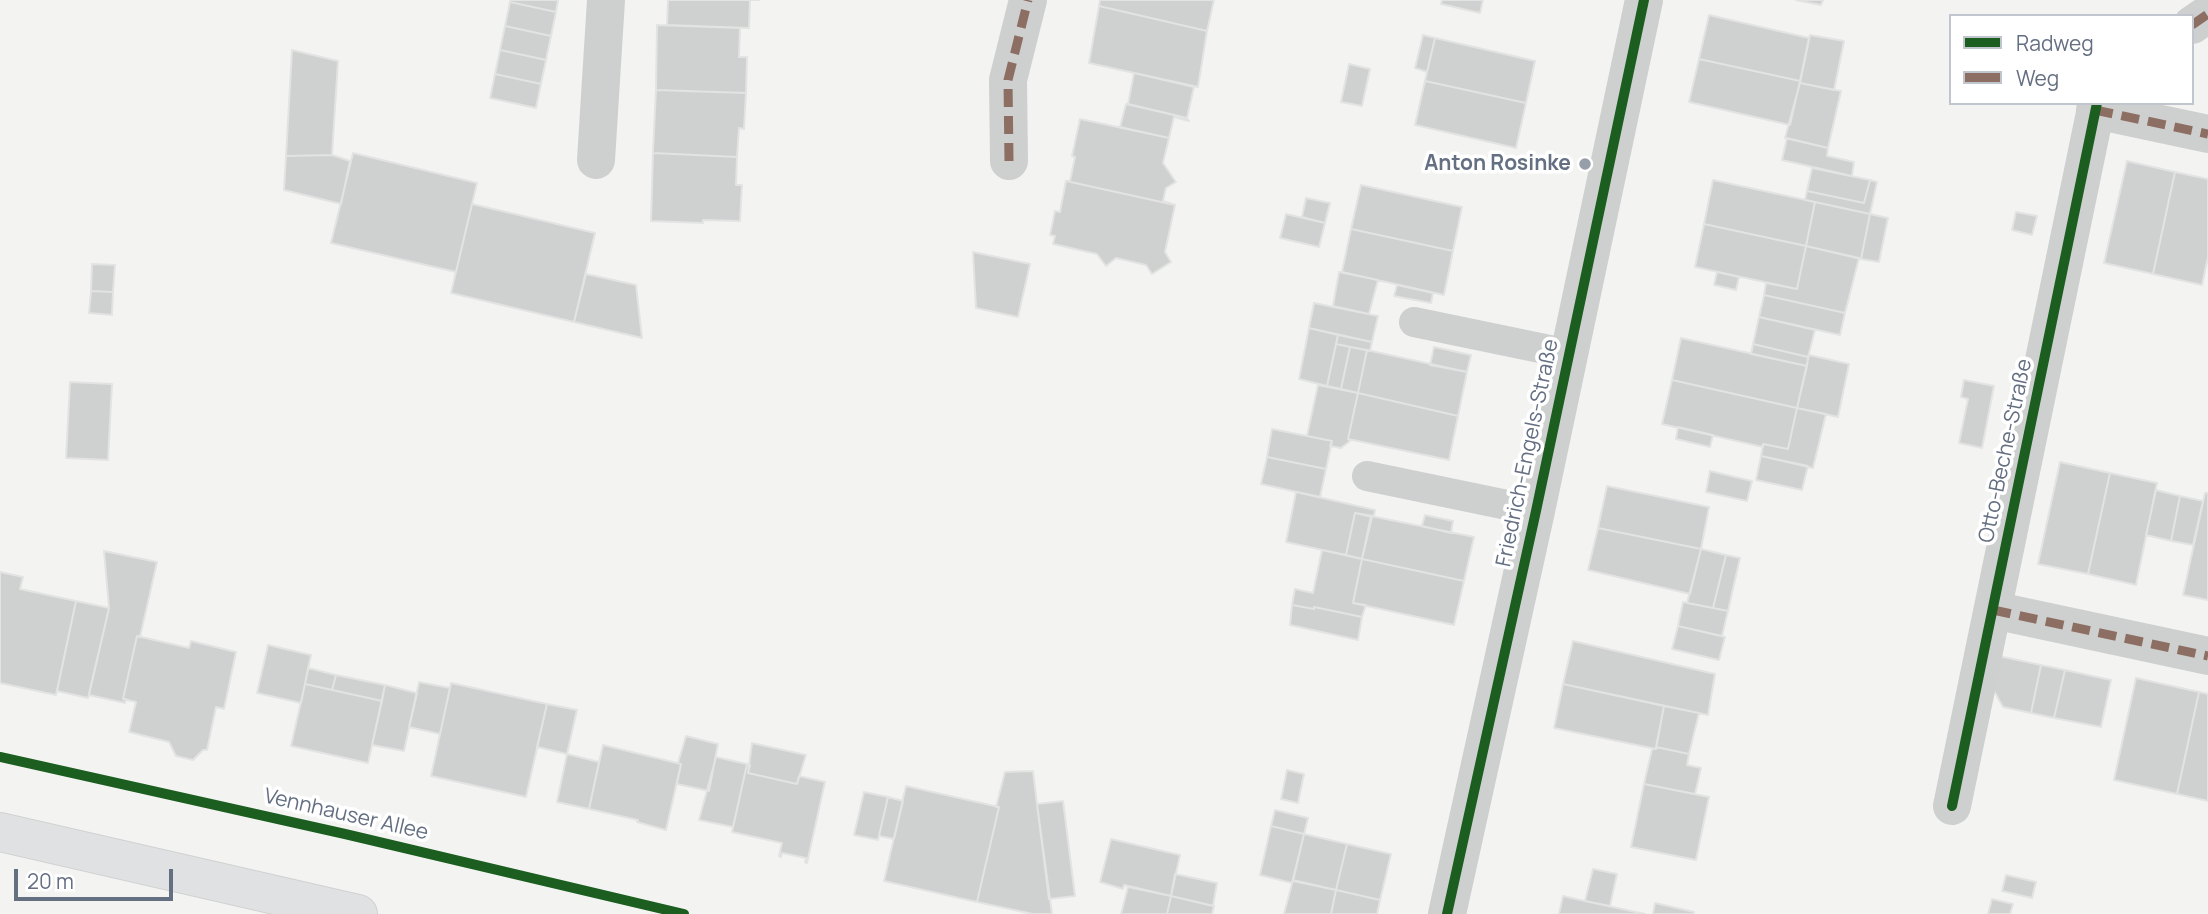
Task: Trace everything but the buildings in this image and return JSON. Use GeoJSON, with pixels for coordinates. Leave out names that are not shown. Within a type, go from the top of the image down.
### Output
{"type":"FeatureCollection","features":[{"type":"Feature","properties":{"kind":"main road"},"geometry":{"type":"LineString","coordinates":[[0,832],[358,914]]}},
{"type":"Feature","properties":{"kind":"street"},"geometry":{"type":"LineString","coordinates":[[596,160],[606,0]]}},
{"type":"Feature","properties":{"kind":"street"},"geometry":{"type":"LineString","coordinates":[[1009,161],[1008,80],[1028,0]]}},
{"type":"Feature","properties":{"kind":"street","name":"Friedrich-Engels-Straße"},"geometry":{"type":"LineString","coordinates":[[1447,914],[1644,0]]}},
{"type":"Feature","properties":{"kind":"street","name":"Otto-Beche-Straße"},"geometry":{"type":"LineString","coordinates":[[1952,806],[2096,106],[2208,134]]}},
{"type":"Feature","properties":{"kind":"street"},"geometry":{"type":"LineString","coordinates":[[1993,610],[2208,656]]}},
{"type":"Feature","properties":{"kind":"lane"},"geometry":{"type":"LineString","coordinates":[[1414,322],[1569,354]]}},
{"type":"Feature","properties":{"kind":"lane"},"geometry":{"type":"LineString","coordinates":[[1367,477],[1536,510]]}},
{"type":"Feature","properties":{"kind":"marked path"},"geometry":{"type":"LineString","coordinates":[[1009,161],[1008,80],[1028,0]]}},
{"type":"Feature","properties":{"kind":"marked path"},"geometry":{"type":"LineString","coordinates":[[2194,24],[2208,14]]}},
{"type":"Feature","properties":{"kind":"marked path"},"geometry":{"type":"LineString","coordinates":[[2095,110],[2208,134]]}},
{"type":"Feature","properties":{"kind":"marked path"},"geometry":{"type":"LineString","coordinates":[[1993,610],[2208,656]]}},
{"type":"Feature","properties":{"kind":"cycle path"},"geometry":{"type":"LineString","coordinates":[[1447,914],[1644,0]]}},
{"type":"Feature","properties":{"kind":"cycle path"},"geometry":{"type":"LineString","coordinates":[[1952,806],[2097,105]]}},
{"type":"Feature","properties":{"kind":"cycle path","name":"Vennhauser Allee"},"geometry":{"type":"LineString","coordinates":[[0,757],[345,834],[684,914]]}},
{"type":"Feature","properties":{"kind":"place","name":"Anton Rosinke"},"geometry":{"type":"Point","coordinates":[1585,164]}}]}
